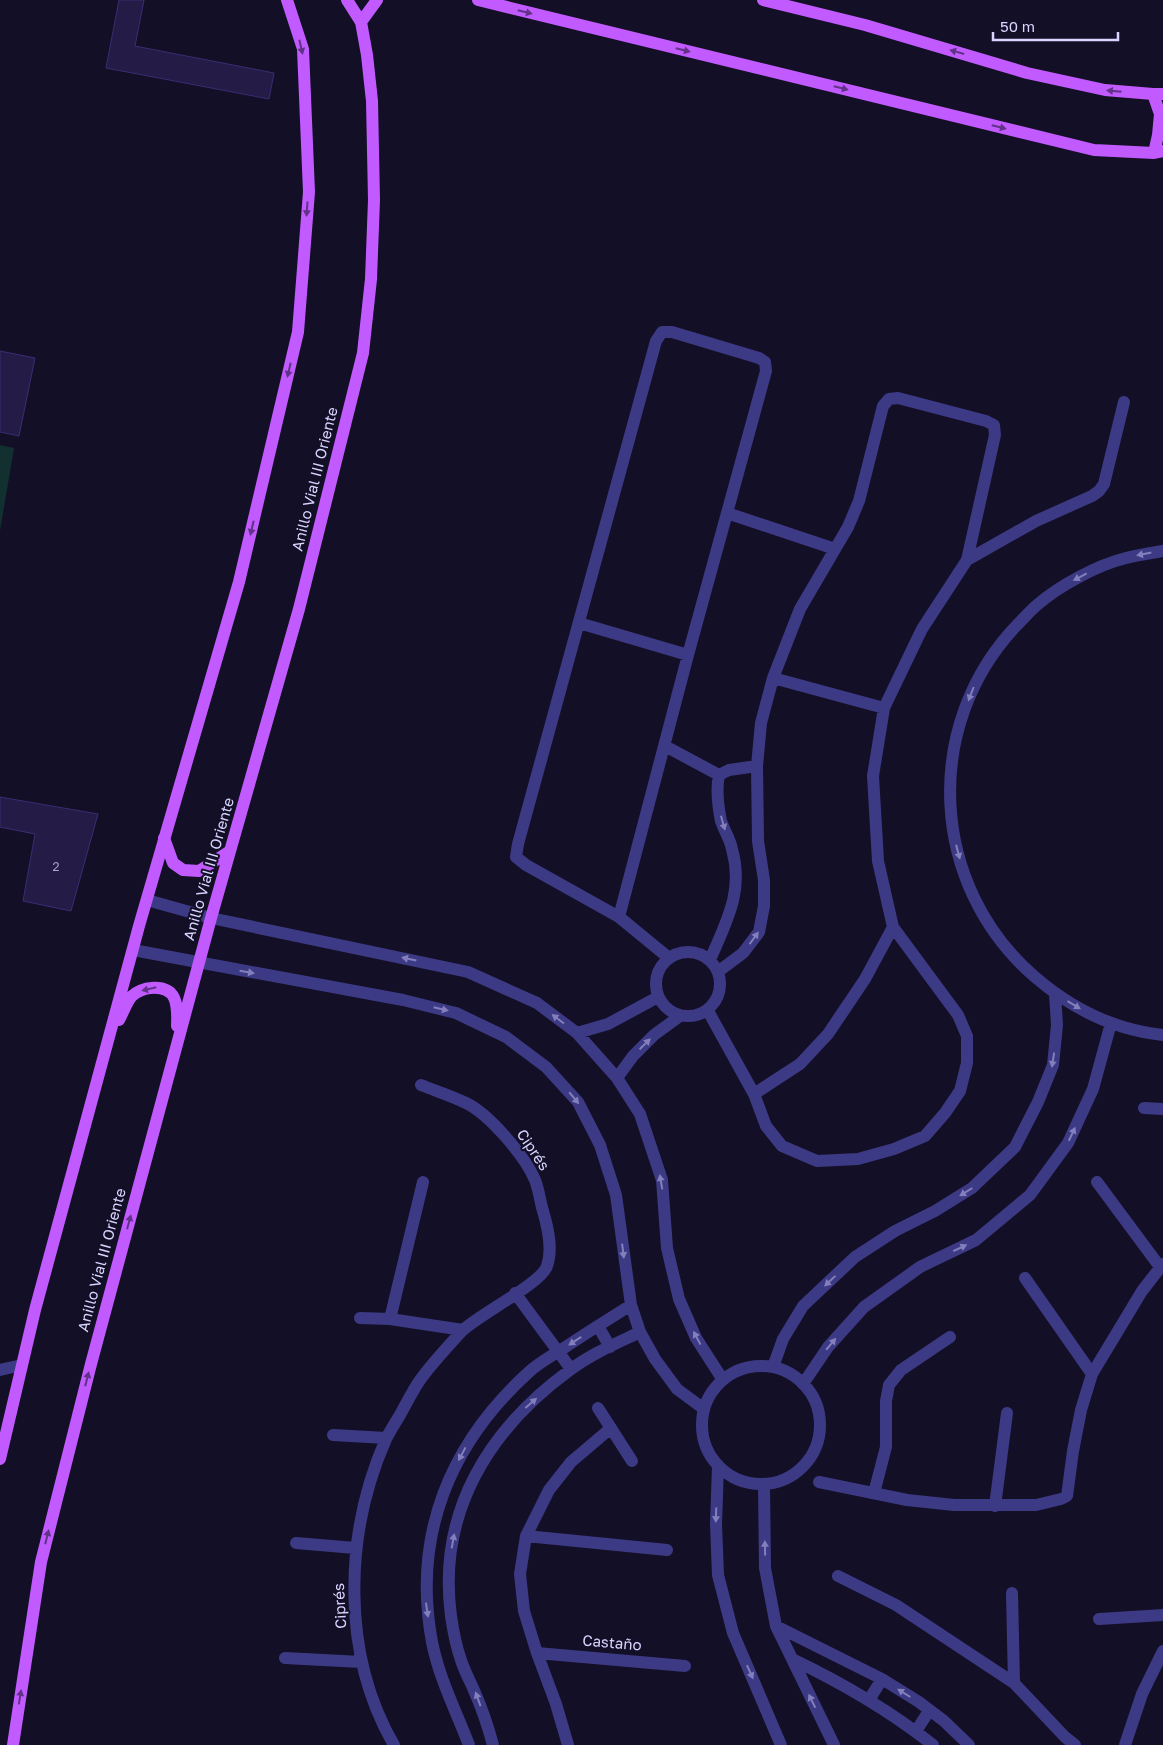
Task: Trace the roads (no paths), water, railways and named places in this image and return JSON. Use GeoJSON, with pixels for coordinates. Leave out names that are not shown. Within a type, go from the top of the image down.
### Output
{"type":"FeatureCollection","features":[{"type":"Feature","properties":{"kind":"main road"},"geometry":{"type":"LineString","coordinates":[[0,1459],[35,1310],[133,950],[239,582],[298,332],[309,192],[303,49],[287,0]]}},
{"type":"Feature","properties":{"kind":"main road","name":"Anillo Vial III Oriente"},"geometry":{"type":"LineString","coordinates":[[13,1745],[41,1562],[93,1354],[199,963],[299,608],[363,354],[371,279],[374,200],[372,101],[367,54],[361,22],[347,0]]}},
{"type":"Feature","properties":{"kind":"main road"},"geometry":{"type":"LineString","coordinates":[[361,22],[377,0]]}},
{"type":"Feature","properties":{"kind":"main road"},"geometry":{"type":"LineString","coordinates":[[478,0],[1094,150],[1158,152],[1160,114],[1158,94],[1105,90],[1027,73],[865,25],[763,0]]}},
{"type":"Feature","properties":{"kind":"main road"},"geometry":{"type":"LineString","coordinates":[[164,838],[173,863],[183,870],[199,871],[230,851]]}},
{"type":"Feature","properties":{"kind":"main road"},"geometry":{"type":"LineString","coordinates":[[108,1042],[132,996],[146,988],[161,987],[169,990],[178,1010],[176,1051]]}},
{"type":"Feature","properties":{"kind":"street"},"geometry":{"type":"LineString","coordinates":[[619,917],[766,371],[765,362],[759,358],[672,332],[662,332],[656,341],[516,857],[526,865],[619,917],[669,958]]}},
{"type":"Feature","properties":{"kind":"street"},"geometry":{"type":"LineString","coordinates":[[708,1011],[754,1094],[766,1126],[782,1146],[817,1160],[858,1158],[894,1149],[924,1136],[945,1113],[960,1091],[967,1063],[968,1036],[958,1015],[893,927],[878,861],[873,776],[884,708],[922,629],[967,560],[996,435],[994,425],[986,421],[898,398],[889,399],[883,406],[859,501],[848,528],[800,608],[773,678],[761,723],[757,766],[758,841],[764,880],[764,906],[759,932],[743,953],[718,971]]}},
{"type":"Feature","properties":{"kind":"street"},"geometry":{"type":"LineString","coordinates":[[967,560],[1036,521],[1092,496],[1099,491],[1104,484],[1124,402]]}},
{"type":"Feature","properties":{"kind":"street"},"geometry":{"type":"LineString","coordinates":[[727,513],[836,549]]}},
{"type":"Feature","properties":{"kind":"street"},"geometry":{"type":"LineString","coordinates":[[1163,550],[1124,558],[1078,577],[1036,605],[1002,641],[975,683],[957,730],[950,779],[952,829],[964,877],[986,922],[1017,962],[1055,994],[1082,1010],[1111,1023],[1150,1034],[1163,1035]]}},
{"type":"Feature","properties":{"kind":"street"},"geometry":{"type":"LineString","coordinates":[[579,623],[688,655]]}},
{"type":"Feature","properties":{"kind":"street"},"geometry":{"type":"LineString","coordinates":[[773,678],[884,708]]}},
{"type":"Feature","properties":{"kind":"street"},"geometry":{"type":"LineString","coordinates":[[665,746],[719,775]]}},
{"type":"Feature","properties":{"kind":"street"},"geometry":{"type":"LineString","coordinates":[[710,960],[734,903],[736,874],[732,849],[721,821],[716,786],[719,775],[729,770],[757,766]]}},
{"type":"Feature","properties":{"kind":"street"},"geometry":{"type":"LineString","coordinates":[[147,900],[212,918],[468,972],[537,1003],[577,1033],[618,1078],[640,1114],[662,1180],[667,1248],[679,1299],[696,1338],[722,1380]]}},
{"type":"Feature","properties":{"kind":"street"},"geometry":{"type":"LineString","coordinates":[[754,1094],[800,1064],[828,1034],[865,979],[893,927]]}},
{"type":"Feature","properties":{"kind":"street"},"geometry":{"type":"LineString","coordinates":[[133,950],[394,998],[456,1012],[506,1037],[546,1067],[578,1102],[600,1145],[616,1195],[631,1305],[640,1332],[655,1359],[677,1390],[704,1409]]}},
{"type":"Feature","properties":{"kind":"street"},"geometry":{"type":"LineString","coordinates":[[682,952],[697,953],[710,960],[718,971],[721,986],[717,1000],[708,1011],[694,1016],[680,1016],[667,1009],[658,997],[655,983],[659,969],[669,958],[682,952]]}},
{"type":"Feature","properties":{"kind":"street"},"geometry":{"type":"LineString","coordinates":[[773,1367],[783,1339],[803,1306],[855,1257],[895,1231],[936,1210],[972,1188],[1015,1147],[1038,1102],[1053,1065],[1057,1025],[1055,994]]}},
{"type":"Feature","properties":{"kind":"street"},"geometry":{"type":"LineString","coordinates":[[577,1033],[608,1024],[658,997]]}},
{"type":"Feature","properties":{"kind":"street"},"geometry":{"type":"LineString","coordinates":[[618,1078],[633,1056],[654,1035],[680,1016]]}},
{"type":"Feature","properties":{"kind":"street"},"geometry":{"type":"LineString","coordinates":[[804,1384],[828,1347],[864,1307],[920,1267],[976,1240],[1030,1195],[1068,1143],[1093,1088],[1111,1023]]}},
{"type":"Feature","properties":{"kind":"street","name":"Ciprés"},"geometry":{"type":"LineString","coordinates":[[394,1745],[382,1724],[361,1662],[355,1610],[356,1548],[367,1492],[386,1438],[419,1382],[463,1330],[515,1293],[537,1280],[547,1267],[548,1230],[534,1179],[515,1147],[488,1119],[468,1104],[421,1085]]}},
{"type":"Feature","properties":{"kind":"street"},"geometry":{"type":"LineString","coordinates":[[1144,1108],[1163,1109]]}},
{"type":"Feature","properties":{"kind":"street"},"geometry":{"type":"LineString","coordinates":[[390,1319],[423,1182]]}},
{"type":"Feature","properties":{"kind":"street"},"geometry":{"type":"LineString","coordinates":[[819,1482],[907,1500],[954,1505],[1036,1505],[1066,1496],[1080,1418],[1092,1374],[1142,1291],[1161,1265],[1097,1182]]}},
{"type":"Feature","properties":{"kind":"street"},"geometry":{"type":"LineString","coordinates":[[1025,1278],[1092,1374]]}},
{"type":"Feature","properties":{"kind":"street"},"geometry":{"type":"LineString","coordinates":[[515,1293],[571,1369]]}},
{"type":"Feature","properties":{"kind":"street"},"geometry":{"type":"LineString","coordinates":[[470,1745],[441,1677],[432,1643],[426,1602],[427,1565],[433,1526],[444,1488],[470,1438],[531,1370],[631,1305]]}},
{"type":"Feature","properties":{"kind":"street"},"geometry":{"type":"LineString","coordinates":[[360,1318],[390,1319],[463,1330]]}},
{"type":"Feature","properties":{"kind":"street"},"geometry":{"type":"LineString","coordinates":[[598,1326],[610,1347]]}},
{"type":"Feature","properties":{"kind":"street"},"geometry":{"type":"LineString","coordinates":[[493,1745],[474,1690],[461,1660],[451,1615],[448,1569],[458,1512],[479,1466],[500,1435],[526,1408],[571,1369],[640,1332]]}},
{"type":"Feature","properties":{"kind":"street"},"geometry":{"type":"LineString","coordinates":[[874,1493],[886,1447],[886,1401],[889,1385],[901,1370],[950,1337]]}},
{"type":"Feature","properties":{"kind":"street"},"geometry":{"type":"LineString","coordinates":[[0,1370],[22,1366]]}},
{"type":"Feature","properties":{"kind":"street"},"geometry":{"type":"LineString","coordinates":[[755,1366],[773,1367],[789,1374],[804,1384],[813,1398],[819,1414],[820,1430],[816,1447],[808,1461],[795,1473],[781,1481],[764,1484],[747,1483],[731,1476],[718,1466],[706,1449],[702,1429],[704,1409],[711,1393],[722,1380],[738,1371],[755,1366]]}},
{"type":"Feature","properties":{"kind":"street"},"geometry":{"type":"LineString","coordinates":[[598,1408],[632,1461]]}},
{"type":"Feature","properties":{"kind":"street"},"geometry":{"type":"LineString","coordinates":[[995,1506],[1007,1413]]}},
{"type":"Feature","properties":{"kind":"street"},"geometry":{"type":"LineString","coordinates":[[568,1745],[524,1611],[520,1574],[526,1536],[549,1490],[571,1462],[611,1428]]}},
{"type":"Feature","properties":{"kind":"street"},"geometry":{"type":"LineString","coordinates":[[333,1435],[386,1438]]}},
{"type":"Feature","properties":{"kind":"street"},"geometry":{"type":"LineString","coordinates":[[718,1466],[716,1524],[718,1575],[733,1633],[782,1745]]}},
{"type":"Feature","properties":{"kind":"street"},"geometry":{"type":"LineString","coordinates":[[764,1484],[765,1568],[776,1626],[834,1745]]}},
{"type":"Feature","properties":{"kind":"street"},"geometry":{"type":"LineString","coordinates":[[526,1536],[667,1550]]}},
{"type":"Feature","properties":{"kind":"street"},"geometry":{"type":"LineString","coordinates":[[296,1543],[356,1548]]}},
{"type":"Feature","properties":{"kind":"street"},"geometry":{"type":"LineString","coordinates":[[838,1576],[896,1605],[1014,1683],[1065,1737],[1075,1745]]}},
{"type":"Feature","properties":{"kind":"street"},"geometry":{"type":"LineString","coordinates":[[1012,1593],[1014,1683]]}},
{"type":"Feature","properties":{"kind":"street"},"geometry":{"type":"LineString","coordinates":[[1100,1619],[1163,1615]]}},
{"type":"Feature","properties":{"kind":"street"},"geometry":{"type":"LineString","coordinates":[[776,1626],[882,1680],[929,1710],[969,1745]]}},
{"type":"Feature","properties":{"kind":"street"},"geometry":{"type":"LineString","coordinates":[[1125,1745],[1142,1694],[1163,1651]]}},
{"type":"Feature","properties":{"kind":"street","name":"Castaño"},"geometry":{"type":"LineString","coordinates":[[537,1653],[685,1666]]}},
{"type":"Feature","properties":{"kind":"street"},"geometry":{"type":"LineString","coordinates":[[285,1658],[361,1662]]}},
{"type":"Feature","properties":{"kind":"street"},"geometry":{"type":"LineString","coordinates":[[792,1659],[824,1674],[869,1700],[916,1731],[933,1745]]}},
{"type":"Feature","properties":{"kind":"street"},"geometry":{"type":"LineString","coordinates":[[869,1700],[882,1680]]}},
{"type":"Feature","properties":{"kind":"street"},"geometry":{"type":"LineString","coordinates":[[916,1731],[929,1710]]}}]}
